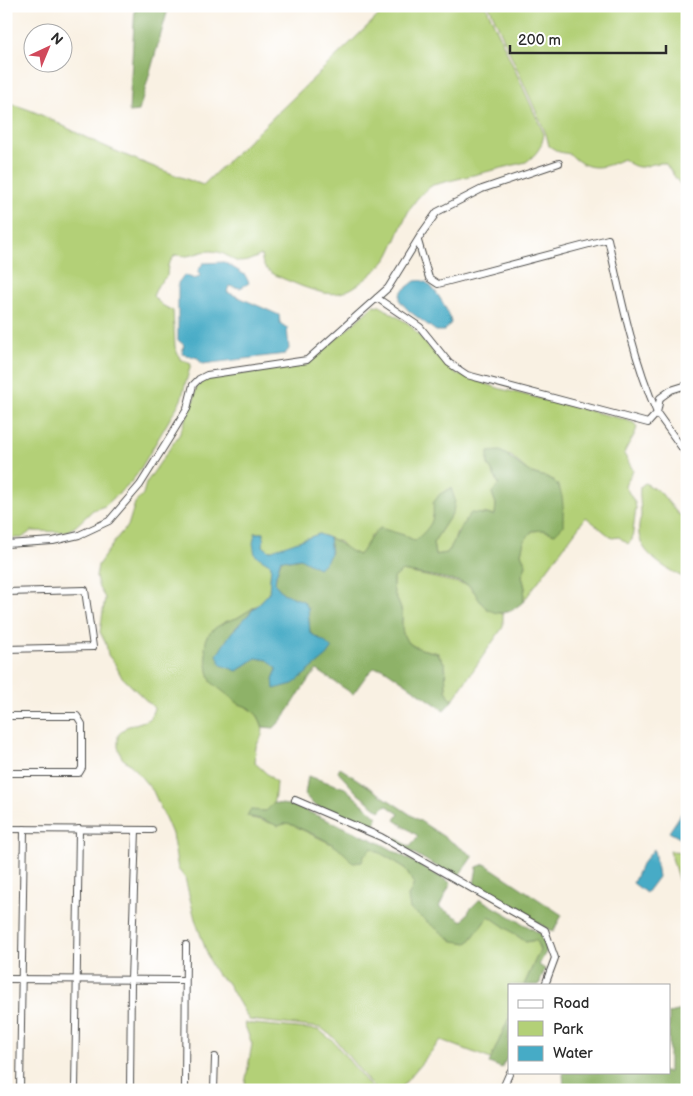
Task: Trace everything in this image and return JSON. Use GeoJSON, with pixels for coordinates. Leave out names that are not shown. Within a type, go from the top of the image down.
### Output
{"type":"FeatureCollection","features":[{"type":"Feature","properties":{"kind":"street"},"geometry":{"type":"LineString","coordinates":[[6,544],[53,541],[79,535],[109,521],[140,485],[187,409],[193,385],[199,379],[207,374],[307,360],[388,288],[438,212],[482,189],[559,163]]}},
{"type":"Feature","properties":{"kind":"street"},"geometry":{"type":"LineString","coordinates":[[418,240],[429,278],[438,284],[608,239],[626,320],[645,386],[657,413],[687,455]]}},
{"type":"Feature","properties":{"kind":"street"},"geometry":{"type":"LineString","coordinates":[[377,298],[420,327],[449,363],[466,375],[648,423],[657,413],[660,398],[672,390],[687,385]]}},
{"type":"Feature","properties":{"kind":"street"},"geometry":{"type":"LineString","coordinates":[[6,592],[86,590],[93,647],[6,649]]}},
{"type":"Feature","properties":{"kind":"street"},"geometry":{"type":"LineString","coordinates":[[6,716],[77,716],[82,724],[82,768],[79,773],[6,773]]}},
{"type":"Feature","properties":{"kind":"street"},"geometry":{"type":"LineString","coordinates":[[295,800],[381,837],[545,930],[555,958],[544,984]]}},
{"type":"Feature","properties":{"kind":"street"},"geometry":{"type":"LineString","coordinates":[[6,828],[152,830]]}},
{"type":"Feature","properties":{"kind":"street"},"geometry":{"type":"LineString","coordinates":[[20,1090],[24,829]]}},
{"type":"Feature","properties":{"kind":"street"},"geometry":{"type":"LineString","coordinates":[[75,1090],[78,979],[78,830]]}},
{"type":"Feature","properties":{"kind":"street"},"geometry":{"type":"LineString","coordinates":[[130,1090],[136,830]]}},
{"type":"Feature","properties":{"kind":"street"},"geometry":{"type":"LineString","coordinates":[[185,1090],[186,945]]}},
{"type":"Feature","properties":{"kind":"street"},"geometry":{"type":"LineString","coordinates":[[6,979],[185,980]]}},
{"type":"Feature","properties":{"kind":"street"},"geometry":{"type":"LineString","coordinates":[[214,1090],[215,1057]]}},
{"type":"Feature","properties":{"kind":"street"},"geometry":{"type":"LineString","coordinates":[[502,1090],[509,1074]]}},
{"type":"Feature","properties":{"kind":"green space"},"geometry":{"type":"Polygon","coordinates":[[[135,6],[169,6],[139,111],[129,112],[135,6]]]}},
{"type":"Feature","properties":{"kind":"green space"},"geometry":{"type":"Polygon","coordinates":[[[408,6],[486,6],[544,134],[542,143],[536,153],[526,162],[433,185],[410,208],[385,261],[359,284],[344,292],[329,294],[301,286],[266,269],[261,255],[243,262],[233,260],[218,252],[210,251],[187,256],[175,255],[168,265],[167,276],[158,285],[153,296],[162,305],[173,311],[175,347],[180,359],[191,364],[181,400],[138,473],[105,506],[93,510],[76,526],[66,532],[31,531],[22,538],[6,538],[6,103],[38,113],[116,151],[203,185],[380,14],[400,12],[408,6]]]}},
{"type":"Feature","properties":{"kind":"green space"},"geometry":{"type":"Polygon","coordinates":[[[489,6],[687,6],[687,194],[665,163],[640,167],[630,164],[623,159],[602,167],[595,167],[583,164],[570,154],[559,152],[549,146],[546,134],[489,6]]]}},
{"type":"Feature","properties":{"kind":"green space"},"geometry":{"type":"Polygon","coordinates":[[[374,305],[380,306],[409,324],[442,362],[457,374],[501,389],[623,419],[634,423],[637,427],[624,454],[633,470],[625,486],[636,508],[632,540],[628,544],[619,537],[612,538],[586,517],[523,602],[525,588],[522,576],[526,565],[521,553],[524,541],[532,531],[543,530],[555,534],[554,480],[529,472],[511,456],[489,452],[488,464],[499,484],[492,493],[496,504],[495,516],[483,513],[457,532],[453,544],[447,553],[435,555],[433,543],[453,512],[434,514],[431,526],[415,541],[404,535],[371,535],[367,546],[359,555],[348,551],[340,542],[319,534],[269,552],[263,546],[264,533],[255,533],[271,565],[269,593],[256,606],[237,618],[225,622],[207,637],[207,662],[212,676],[222,688],[259,718],[263,732],[256,747],[255,763],[276,782],[272,806],[265,812],[251,818],[274,824],[288,823],[338,847],[347,855],[364,856],[372,848],[404,867],[414,884],[408,897],[468,943],[489,916],[526,942],[536,940],[540,950],[524,984],[508,984],[508,1020],[491,1059],[441,1040],[399,1090],[375,1090],[334,1038],[321,1028],[249,1020],[227,982],[217,975],[211,965],[195,919],[185,878],[178,869],[172,834],[167,822],[153,791],[131,765],[122,758],[118,747],[118,735],[126,727],[150,719],[154,708],[121,676],[108,655],[106,644],[100,632],[105,598],[99,588],[96,577],[98,565],[128,526],[135,503],[143,494],[146,483],[179,435],[194,400],[196,388],[209,378],[307,365],[374,305]]]}},
{"type":"Feature","properties":{"kind":"green space"},"geometry":{"type":"Polygon","coordinates":[[[500,451],[528,471],[554,481],[558,485],[562,496],[563,526],[555,534],[543,530],[532,531],[524,541],[521,553],[526,565],[522,576],[525,588],[523,602],[503,613],[492,612],[482,604],[468,585],[463,583],[402,571],[393,579],[393,590],[402,613],[403,635],[406,640],[420,649],[437,653],[445,664],[446,690],[452,701],[444,710],[383,668],[374,668],[353,694],[317,670],[274,728],[263,727],[258,716],[250,708],[239,704],[211,682],[205,648],[207,636],[215,628],[237,618],[256,606],[231,633],[237,671],[256,658],[268,660],[277,669],[273,679],[325,642],[310,633],[308,608],[303,601],[283,593],[275,584],[282,558],[289,560],[331,553],[329,538],[359,555],[371,537],[380,528],[404,535],[415,541],[432,521],[433,503],[440,494],[451,488],[455,500],[453,512],[433,543],[435,555],[447,553],[471,513],[495,515],[496,504],[492,493],[499,484],[488,464],[488,452],[500,451]]]}},
{"type":"Feature","properties":{"kind":"green space"},"geometry":{"type":"Polygon","coordinates":[[[645,483],[660,492],[678,514],[687,518],[687,579],[670,571],[654,559],[642,544],[639,535],[641,515],[640,487],[645,483]]]}},
{"type":"Feature","properties":{"kind":"green space"},"geometry":{"type":"Polygon","coordinates":[[[402,571],[468,585],[482,604],[503,614],[503,627],[452,701],[446,691],[445,664],[438,653],[420,649],[410,644],[403,635],[402,613],[393,585],[393,579],[402,571]]]}},
{"type":"Feature","properties":{"kind":"green space"},"geometry":{"type":"Polygon","coordinates":[[[340,768],[473,856],[457,878],[394,842],[396,838],[410,847],[418,836],[395,820],[399,814],[386,805],[380,811],[358,794],[338,772],[340,768]]]}},
{"type":"Feature","properties":{"kind":"green space"},"geometry":{"type":"Polygon","coordinates":[[[308,776],[345,788],[377,817],[374,829],[314,805],[305,795],[308,776]]]}},
{"type":"Feature","properties":{"kind":"green space"},"geometry":{"type":"Polygon","coordinates":[[[274,803],[295,806],[380,843],[451,883],[439,907],[463,921],[470,909],[480,899],[541,934],[547,950],[539,965],[545,969],[539,984],[524,984],[540,950],[536,940],[526,942],[489,916],[468,943],[453,941],[410,909],[408,897],[414,884],[404,867],[372,848],[364,856],[362,862],[353,863],[340,849],[332,844],[288,823],[278,826],[247,816],[250,810],[266,811],[274,803]]]}},
{"type":"Feature","properties":{"kind":"green space"},"geometry":{"type":"Polygon","coordinates":[[[670,851],[687,852],[687,884],[679,882],[670,851]]]}},
{"type":"Feature","properties":{"kind":"green space"},"geometry":{"type":"Polygon","coordinates":[[[485,864],[562,915],[553,932],[474,885],[477,867],[485,864]]]}},
{"type":"Feature","properties":{"kind":"green space"},"geometry":{"type":"Polygon","coordinates":[[[687,1009],[687,1090],[564,1090],[563,1074],[670,1074],[670,1013],[687,1009]]]}},
{"type":"Feature","properties":{"kind":"green space"},"geometry":{"type":"Polygon","coordinates":[[[508,1020],[508,1056],[502,1068],[489,1063],[508,1020]]]}},
{"type":"Feature","properties":{"kind":"green space"},"geometry":{"type":"Polygon","coordinates":[[[244,1023],[319,1030],[334,1042],[373,1090],[244,1090],[252,1044],[244,1023]]]}},
{"type":"Feature","properties":{"kind":"water"},"geometry":{"type":"Polygon","coordinates":[[[224,262],[245,275],[249,283],[240,288],[229,286],[227,292],[279,315],[280,323],[287,328],[289,349],[285,354],[202,364],[198,358],[182,354],[184,345],[178,340],[178,283],[184,275],[195,279],[200,276],[198,271],[203,263],[224,262]]]}},
{"type":"Feature","properties":{"kind":"water"},"geometry":{"type":"Polygon","coordinates":[[[415,281],[427,283],[441,299],[451,323],[444,331],[436,331],[409,311],[400,301],[402,291],[415,281]]]}},
{"type":"Feature","properties":{"kind":"water"},"geometry":{"type":"Polygon","coordinates":[[[255,533],[264,533],[263,546],[269,551],[319,534],[329,538],[330,543],[330,555],[326,562],[318,568],[300,558],[281,559],[275,584],[283,593],[303,601],[308,608],[310,633],[325,642],[332,649],[327,656],[293,684],[274,689],[273,679],[277,669],[268,660],[256,658],[237,671],[221,665],[217,655],[231,633],[269,593],[271,565],[255,555],[253,543],[255,533]]]}},
{"type":"Feature","properties":{"kind":"water"},"geometry":{"type":"Polygon","coordinates":[[[687,805],[687,838],[685,841],[669,832],[687,805]]]}},
{"type":"Feature","properties":{"kind":"water"},"geometry":{"type":"Polygon","coordinates":[[[654,849],[658,877],[646,893],[633,883],[641,865],[654,849]]]}}]}
